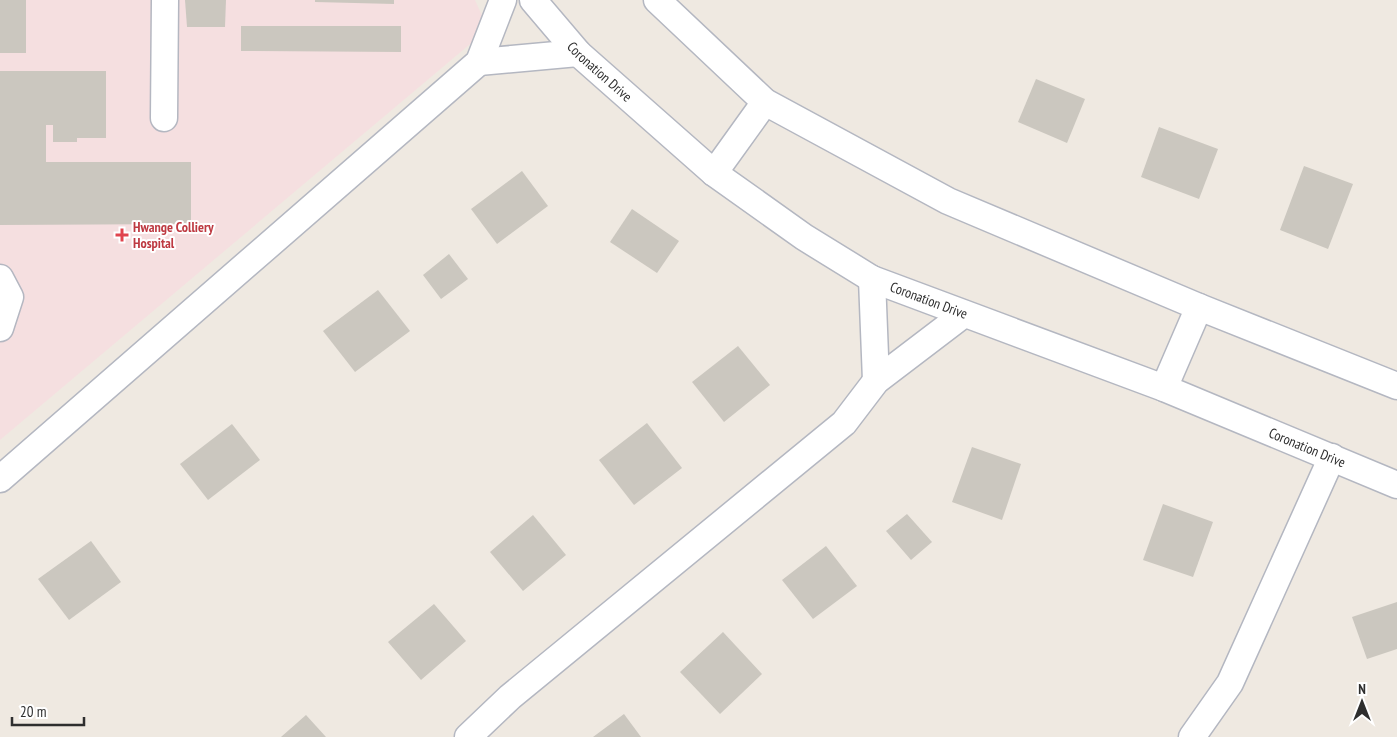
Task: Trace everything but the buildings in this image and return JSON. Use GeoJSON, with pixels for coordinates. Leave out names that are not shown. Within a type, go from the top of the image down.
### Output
{"type":"FeatureCollection","features":[{"type":"Feature","properties":{"kind":"street"},"geometry":{"type":"LineString","coordinates":[[164,118],[165,0]]}},
{"type":"Feature","properties":{"kind":"street"},"geometry":{"type":"LineString","coordinates":[[0,479],[480,62],[503,0]]}},
{"type":"Feature","properties":{"kind":"street","name":"Coronation Drive"},"geometry":{"type":"LineString","coordinates":[[534,0],[578,52],[714,173],[804,237],[872,280],[1164,388],[1397,485]]}},
{"type":"Feature","properties":{"kind":"street"},"geometry":{"type":"LineString","coordinates":[[657,0],[765,102],[948,201],[1199,307],[1397,386]]}},
{"type":"Feature","properties":{"kind":"street"},"geometry":{"type":"LineString","coordinates":[[480,62],[578,52]]}},
{"type":"Feature","properties":{"kind":"street"},"geometry":{"type":"LineString","coordinates":[[714,173],[765,102]]}},
{"type":"Feature","properties":{"kind":"street"},"geometry":{"type":"LineString","coordinates":[[0,278],[10,297],[0,328]]}},
{"type":"Feature","properties":{"kind":"street"},"geometry":{"type":"LineString","coordinates":[[872,280],[876,381]]}},
{"type":"Feature","properties":{"kind":"street"},"geometry":{"type":"LineString","coordinates":[[1164,388],[1199,307]]}},
{"type":"Feature","properties":{"kind":"street"},"geometry":{"type":"LineString","coordinates":[[468,737],[510,697],[844,423],[876,381],[964,314]]}},
{"type":"Feature","properties":{"kind":"street"},"geometry":{"type":"LineString","coordinates":[[1192,737],[1230,683],[1332,457]]}},
{"type":"Feature","properties":{"kind":"shaded area","name":"Hwange Colliery Hospital"},"geometry":{"type":"Polygon","coordinates":[[[0,0],[475,0],[488,29],[0,440],[0,0]]]}},
{"type":"Feature","properties":{"kind":"place","name":"Hwange Colliery Hospital"},"geometry":{"type":"Point","coordinates":[122,235]}}]}
